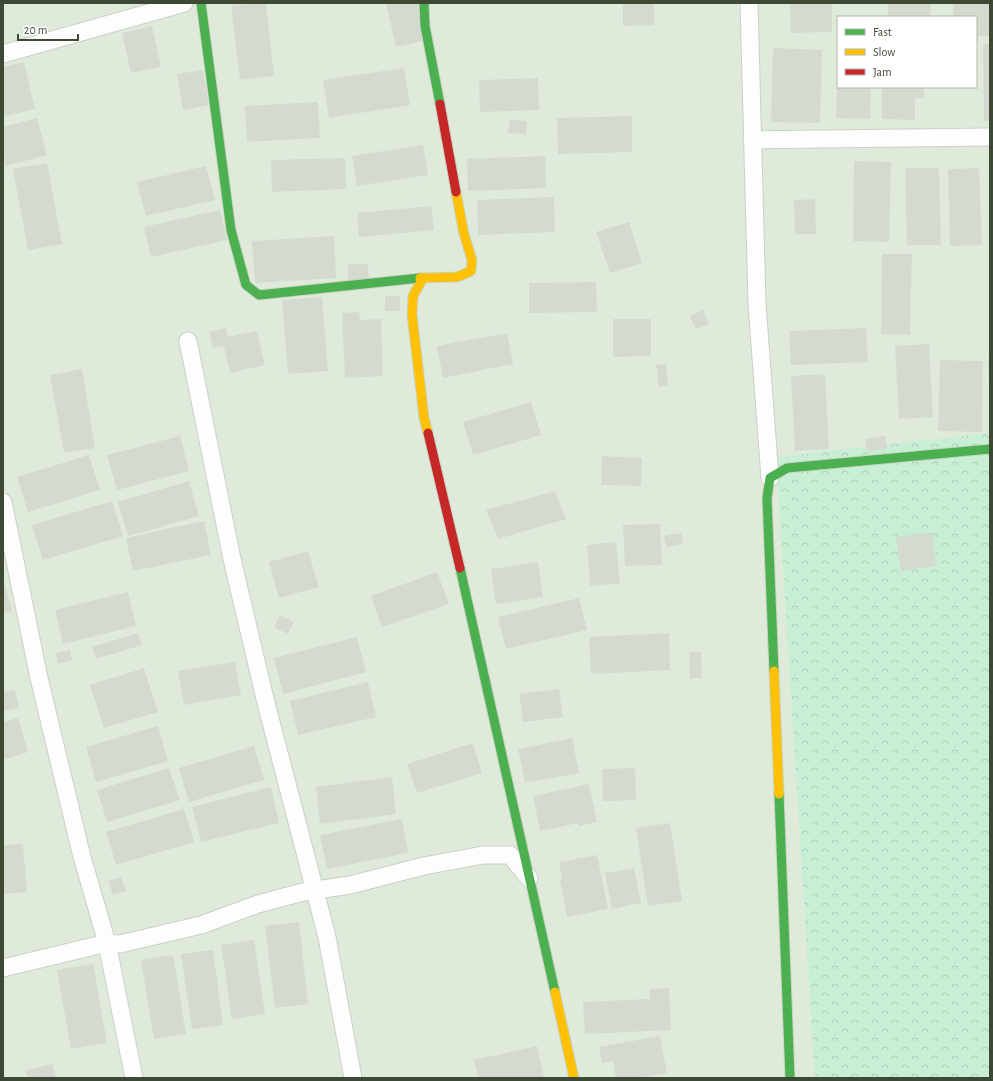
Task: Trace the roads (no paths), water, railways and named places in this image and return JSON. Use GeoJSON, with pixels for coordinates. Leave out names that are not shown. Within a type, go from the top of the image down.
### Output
{"type":"FeatureCollection","features":[{"type":"Feature","properties":{"kind":"street"},"geometry":{"type":"LineString","coordinates":[[3,54],[184,3]]}},
{"type":"Feature","properties":{"kind":"street"},"geometry":{"type":"LineString","coordinates":[[201,3],[231,230],[246,284],[259,295],[423,278],[457,277],[470,271],[472,260],[464,234],[425,26],[424,3]]}},
{"type":"Feature","properties":{"kind":"street"},"geometry":{"type":"LineString","coordinates":[[749,3],[757,304],[770,478],[768,498],[790,1078]]}},
{"type":"Feature","properties":{"kind":"street"},"geometry":{"type":"LineString","coordinates":[[752,140],[990,137]]}},
{"type":"Feature","properties":{"kind":"street"},"geometry":{"type":"LineString","coordinates":[[423,278],[413,296],[412,315],[424,418],[464,587],[574,1078]]}},
{"type":"Feature","properties":{"kind":"street"},"geometry":{"type":"LineString","coordinates":[[188,341],[232,560],[267,706],[327,937],[353,1078]]}},
{"type":"Feature","properties":{"kind":"street"},"geometry":{"type":"LineString","coordinates":[[770,478],[787,468],[990,449]]}},
{"type":"Feature","properties":{"kind":"street"},"geometry":{"type":"LineString","coordinates":[[3,502],[39,678],[82,857],[107,943],[134,1078]]}},
{"type":"Feature","properties":{"kind":"street"},"geometry":{"type":"LineString","coordinates":[[3,968],[107,943],[120,944],[201,925],[258,904],[314,890],[350,886],[424,866],[484,855],[510,855],[529,878]]}}]}
